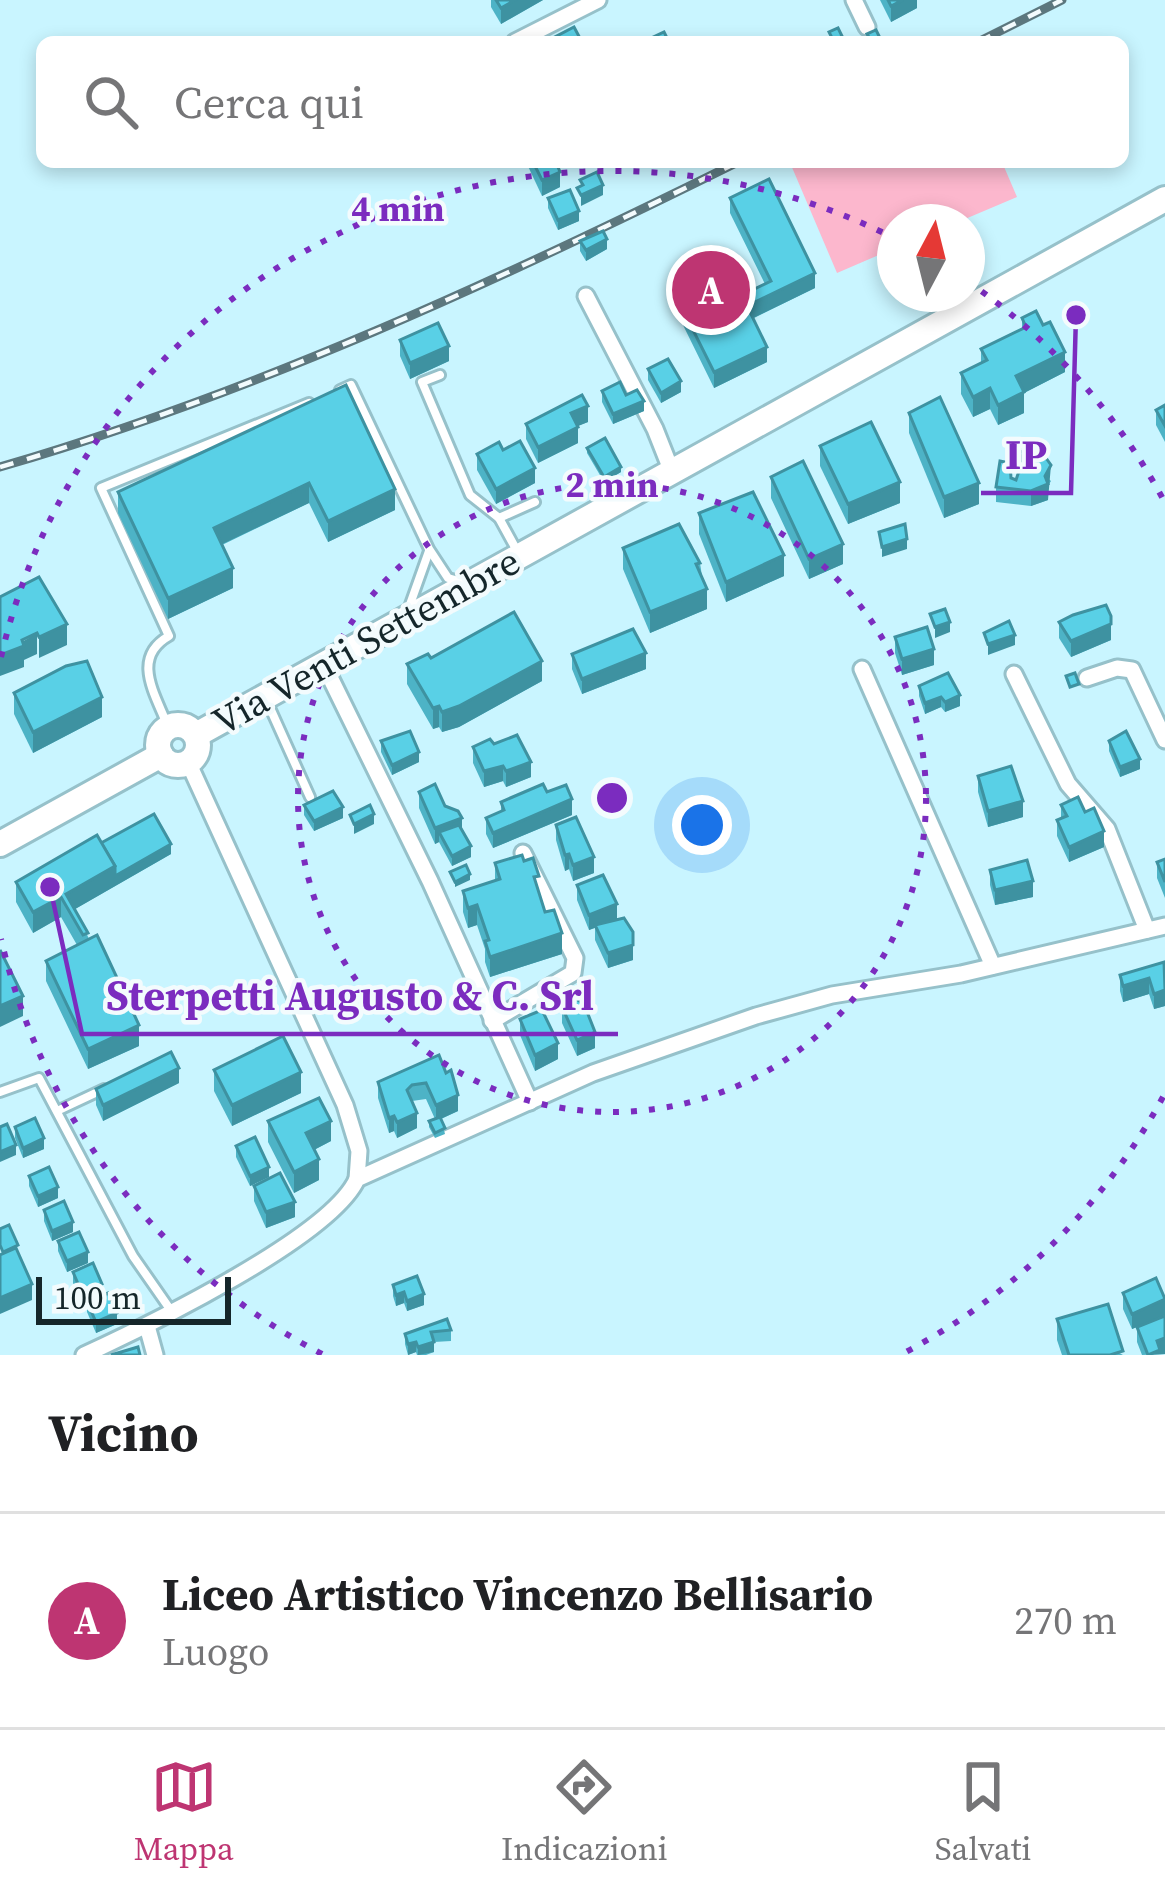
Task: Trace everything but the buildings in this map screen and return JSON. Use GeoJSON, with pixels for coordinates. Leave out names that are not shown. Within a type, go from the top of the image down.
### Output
{"type":"FeatureCollection","features":[{"type":"Feature","properties":{"kind":"main road","name":"Via Venti Settembre"},"geometry":{"type":"LineString","coordinates":[[196,735],[1165,199]]}},
{"type":"Feature","properties":{"kind":"main road"},"geometry":{"type":"LineString","coordinates":[[187,726],[196,735],[199,747],[188,762],[170,763],[161,755],[158,742],[168,727],[187,726]]}},
{"type":"Feature","properties":{"kind":"main road"},"geometry":{"type":"LineString","coordinates":[[0,844],[161,755]]}},
{"type":"Feature","properties":{"kind":"street"},"geometry":{"type":"LineString","coordinates":[[527,36],[598,0]]}},
{"type":"Feature","properties":{"kind":"street"},"geometry":{"type":"LineString","coordinates":[[854,0],[867,27]]}},
{"type":"Feature","properties":{"kind":"street"},"geometry":{"type":"LineString","coordinates":[[586,296],[655,429],[672,472]]}},
{"type":"Feature","properties":{"kind":"street"},"geometry":{"type":"LineString","coordinates":[[324,665],[430,881],[530,1102]]}},
{"type":"Feature","properties":{"kind":"street"},"geometry":{"type":"LineString","coordinates":[[1087,678],[1121,667],[1134,672],[1165,740]]}},
{"type":"Feature","properties":{"kind":"street"},"geometry":{"type":"LineString","coordinates":[[862,669],[992,967]]}},
{"type":"Feature","properties":{"kind":"street"},"geometry":{"type":"LineString","coordinates":[[1013,674],[1068,784],[1107,829],[1147,930]]}},
{"type":"Feature","properties":{"kind":"street"},"geometry":{"type":"LineString","coordinates":[[84,1355],[172,1313],[329,1216],[345,1202],[357,1179],[358,1144],[345,1105],[188,762]]}},
{"type":"Feature","properties":{"kind":"street"},"geometry":{"type":"LineString","coordinates":[[492,1021],[576,967],[524,853]]}},
{"type":"Feature","properties":{"kind":"street"},"geometry":{"type":"LineString","coordinates":[[357,1179],[608,1067],[788,1006],[992,967],[1165,926]]}},
{"type":"Feature","properties":{"kind":"street"},"geometry":{"type":"LineString","coordinates":[[147,1326],[155,1355]]}},
{"type":"Feature","properties":{"kind":"lane"},"geometry":{"type":"LineString","coordinates":[[440,375],[422,382],[470,495],[500,518],[520,556]]}},
{"type":"Feature","properties":{"kind":"lane"},"geometry":{"type":"LineString","coordinates":[[331,394],[351,386],[429,550],[448,578],[470,584]]}},
{"type":"Feature","properties":{"kind":"lane"},"geometry":{"type":"LineString","coordinates":[[168,727],[146,667],[151,651],[169,636],[100,488],[310,402]]}},
{"type":"Feature","properties":{"kind":"lane"},"geometry":{"type":"LineString","coordinates":[[500,518],[535,502]]}},
{"type":"Feature","properties":{"kind":"lane"},"geometry":{"type":"LineString","coordinates":[[403,621],[429,550]]}},
{"type":"Feature","properties":{"kind":"lane"},"geometry":{"type":"LineString","coordinates":[[265,698],[310,797]]}},
{"type":"Feature","properties":{"kind":"lane"},"geometry":{"type":"LineString","coordinates":[[0,1092],[39,1078],[133,1256],[172,1313]]}},
{"type":"Feature","properties":{"kind":"lane"},"geometry":{"type":"LineString","coordinates":[[57,1112],[111,1085]]}},
{"type":"Feature","properties":{"kind":"shaded area"},"geometry":{"type":"Polygon","coordinates":[[[792,168],[1005,168],[1017,197],[985,211],[985,204],[877,204],[877,256],[837,273],[792,168]]]}},
{"type":"Feature","properties":{"kind":"railway"},"geometry":{"type":"LineString","coordinates":[[990,36],[1062,0]]}},
{"type":"Feature","properties":{"kind":"railway"},"geometry":{"type":"LineString","coordinates":[[0,467],[283,369],[467,291],[726,168]]}},
{"type":"Feature","properties":{"kind":"place","name":"Liceo Artistico Vincenzo Bellisario"},"geometry":{"type":"Point","coordinates":[711,290]}},
{"type":"Feature","properties":{"kind":"place","name":"IP"},"geometry":{"type":"Point","coordinates":[1076,315]}},
{"type":"Feature","properties":{"kind":"place","name":"Sterpetti Augusto & C. Srl"},"geometry":{"type":"Point","coordinates":[50,887]}}]}
